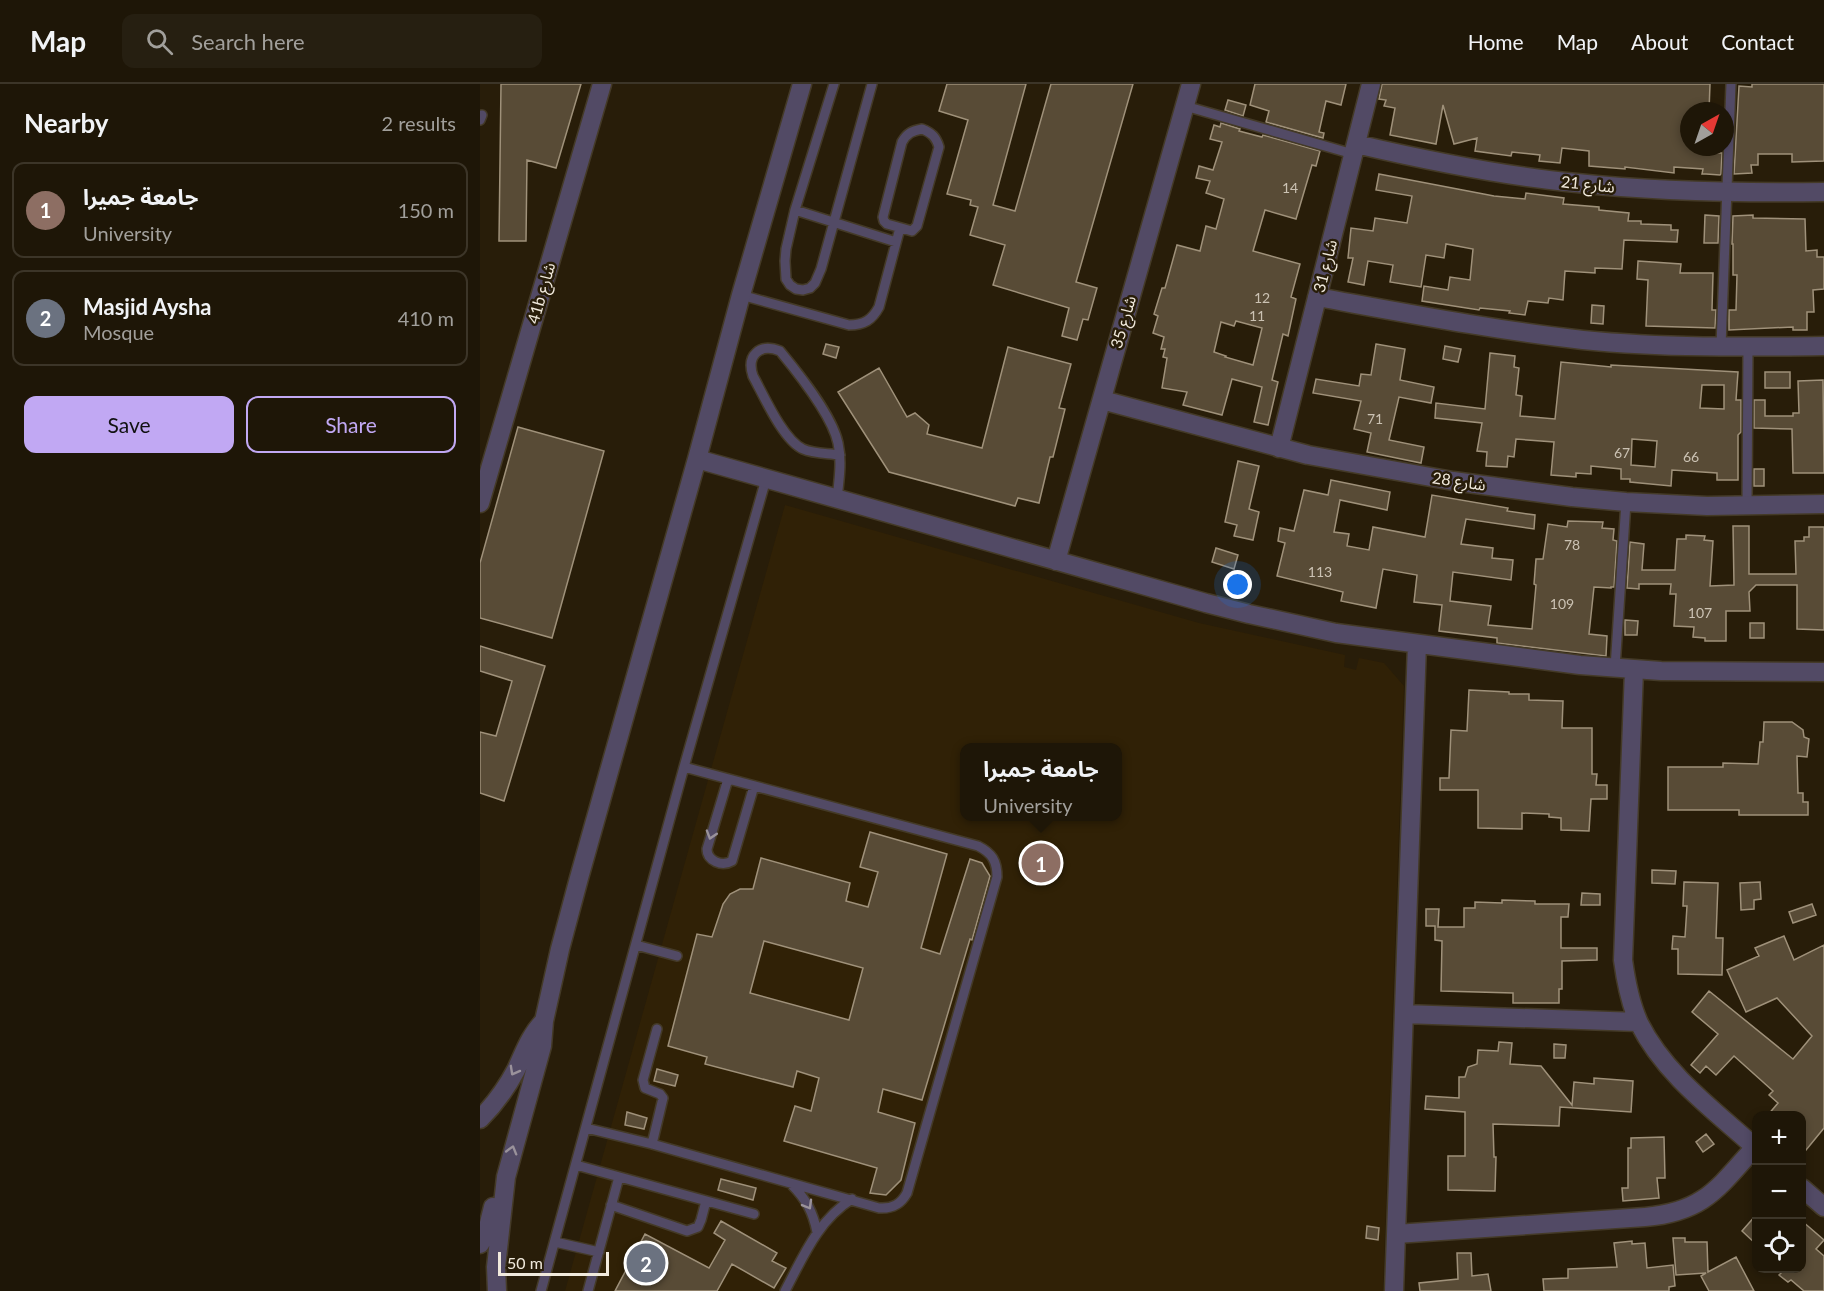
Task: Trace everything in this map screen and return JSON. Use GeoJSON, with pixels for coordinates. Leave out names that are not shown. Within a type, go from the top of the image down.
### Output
{"type":"FeatureCollection","features":[{"type":"Feature","properties":{"kind":"street","name":"41b شارع"},"geometry":{"type":"LineString","coordinates":[[480,503],[488,444],[602,84]]}},
{"type":"Feature","properties":{"kind":"street"},"geometry":{"type":"LineString","coordinates":[[497,1291],[496,1267],[506,1177],[542,1046],[543,1021],[581,868],[802,84]]}},
{"type":"Feature","properties":{"kind":"street","name":"شارع 35"},"geometry":{"type":"LineString","coordinates":[[1056,561],[1191,84]]}},
{"type":"Feature","properties":{"kind":"street","name":"شارع 31"},"geometry":{"type":"LineString","coordinates":[[1279,448],[1371,84]]}},
{"type":"Feature","properties":{"kind":"street","name":"شارع 21"},"geometry":{"type":"LineString","coordinates":[[1355,149],[1531,178],[1619,187],[1727,193],[1824,192]]}},
{"type":"Feature","properties":{"kind":"street"},"geometry":{"type":"LineString","coordinates":[[1317,297],[1482,326],[1585,340],[1748,347],[1824,346]]}},
{"type":"Feature","properties":{"kind":"street","name":"شارع 28"},"geometry":{"type":"LineString","coordinates":[[1102,400],[1279,448],[1337,461],[1453,481],[1626,502],[1707,506],[1824,504]]}},
{"type":"Feature","properties":{"kind":"street"},"geometry":{"type":"LineString","coordinates":[[697,459],[1260,617],[1336,633],[1634,670],[1824,672]]}},
{"type":"Feature","properties":{"kind":"street"},"geometry":{"type":"LineString","coordinates":[[1394,1291],[1417,644]]}},
{"type":"Feature","properties":{"kind":"street"},"geometry":{"type":"LineString","coordinates":[[1634,670],[1623,960],[1628,993],[1638,1022],[1652,1047],[1669,1068],[1752,1144]]}},
{"type":"Feature","properties":{"kind":"street"},"geometry":{"type":"LineString","coordinates":[[1404,1014],[1638,1022]]}},
{"type":"Feature","properties":{"kind":"street"},"geometry":{"type":"LineString","coordinates":[[480,1119],[500,1096],[514,1073],[531,1036],[543,1021]]}},
{"type":"Feature","properties":{"kind":"street"},"geometry":{"type":"LineString","coordinates":[[1396,1234],[1676,1213],[1691,1207],[1716,1190],[1752,1152]]}},
{"type":"Feature","properties":{"kind":"street"},"geometry":{"type":"LineString","coordinates":[[480,1244],[487,1231],[495,1198],[506,1177]]}},
{"type":"Feature","properties":{"kind":"street"},"geometry":{"type":"LineString","coordinates":[[1806,1191],[1824,1207]]}},
{"type":"Feature","properties":{"kind":"lane"},"geometry":{"type":"LineString","coordinates":[[834,84],[787,242],[786,279],[796,289],[810,288],[815,283],[824,259],[872,84]]}},
{"type":"Feature","properties":{"kind":"lane"},"geometry":{"type":"LineString","coordinates":[[1721,346],[1731,84]]}},
{"type":"Feature","properties":{"kind":"lane"},"geometry":{"type":"LineString","coordinates":[[1185,106],[1355,149]]}},
{"type":"Feature","properties":{"kind":"lane"},"geometry":{"type":"LineString","coordinates":[[922,129],[930,132],[936,139],[939,147],[938,155],[916,229],[912,231],[900,228],[885,223],[883,217],[902,142],[914,130],[922,129]]}},
{"type":"Feature","properties":{"kind":"lane"},"geometry":{"type":"LineString","coordinates":[[795,210],[896,242]]}},
{"type":"Feature","properties":{"kind":"lane"},"geometry":{"type":"LineString","coordinates":[[741,295],[859,326],[874,316],[879,307],[900,228]]}},
{"type":"Feature","properties":{"kind":"lane"},"geometry":{"type":"LineString","coordinates":[[1747,505],[1748,347]]}},
{"type":"Feature","properties":{"kind":"lane"},"geometry":{"type":"LineString","coordinates":[[837,499],[840,455],[836,435],[828,417],[780,351],[763,348],[756,352],[751,360],[750,368],[787,437],[802,448],[840,455]]}},
{"type":"Feature","properties":{"kind":"lane"},"geometry":{"type":"LineString","coordinates":[[541,1291],[765,479]]}},
{"type":"Feature","properties":{"kind":"lane"},"geometry":{"type":"LineString","coordinates":[[1615,668],[1626,502]]}},
{"type":"Feature","properties":{"kind":"lane"},"geometry":{"type":"LineString","coordinates":[[586,1128],[652,1144],[879,1208],[896,1206],[907,1193],[997,877],[997,867],[993,858],[987,850],[978,846],[684,768]]}},
{"type":"Feature","properties":{"kind":"lane"},"geometry":{"type":"LineString","coordinates":[[728,779],[707,849],[708,856],[712,860],[725,864],[732,861],[754,786]]}},
{"type":"Feature","properties":{"kind":"lane"},"geometry":{"type":"LineString","coordinates":[[636,945],[677,956]]}},
{"type":"Feature","properties":{"kind":"lane"},"geometry":{"type":"LineString","coordinates":[[652,1144],[663,1098],[660,1094],[645,1088],[643,1080],[657,1029]]}},
{"type":"Feature","properties":{"kind":"lane"},"geometry":{"type":"LineString","coordinates":[[576,1165],[754,1214]]}},
{"type":"Feature","properties":{"kind":"lane"},"geometry":{"type":"LineString","coordinates":[[588,1291],[619,1177]]}},
{"type":"Feature","properties":{"kind":"lane"},"geometry":{"type":"LineString","coordinates":[[790,1183],[808,1205],[817,1232]]}},
{"type":"Feature","properties":{"kind":"lane"},"geometry":{"type":"LineString","coordinates":[[785,1291],[817,1232],[832,1213],[852,1200]]}},
{"type":"Feature","properties":{"kind":"lane"},"geometry":{"type":"LineString","coordinates":[[611,1205],[687,1231],[698,1227],[706,1201]]}},
{"type":"Feature","properties":{"kind":"lane"},"geometry":{"type":"LineString","coordinates":[[555,1242],[598,1252]]}},
{"type":"Feature","properties":{"kind":"shaded area"},"geometry":{"type":"Polygon","coordinates":[[[785,505],[1199,623],[1345,655],[1344,667],[1356,670],[1359,658],[1384,663],[1404,686],[1383,1291],[565,1291],[785,505]]]}},
{"type":"Feature","properties":{"kind":"building"},"geometry":{"type":"Polygon","coordinates":[[[501,84],[581,84],[556,168],[527,160],[526,241],[499,241],[501,84]]]}},
{"type":"Feature","properties":{"kind":"building"},"geometry":{"type":"Polygon","coordinates":[[[947,84],[1026,84],[993,205],[1015,211],[1051,84],[1133,84],[1076,282],[1097,288],[1088,320],[1083,319],[1077,340],[1062,336],[1069,308],[993,285],[1005,245],[970,235],[978,207],[970,205],[971,200],[947,194],[968,120],[939,111],[947,84]]]}},
{"type":"Feature","properties":{"kind":"building"},"geometry":{"type":"Polygon","coordinates":[[[1255,84],[1346,84],[1341,105],[1326,101],[1319,132],[1324,133],[1323,138],[1266,122],[1269,111],[1250,105],[1255,84]]]}},
{"type":"Feature","properties":{"kind":"building"},"geometry":{"type":"Polygon","coordinates":[[[1382,84],[1710,84],[1709,102],[1680,102],[1680,156],[1722,156],[1721,174],[1702,174],[1703,169],[1674,167],[1674,173],[1625,167],[1625,169],[1589,166],[1589,151],[1562,148],[1560,163],[1539,161],[1540,155],[1512,152],[1511,156],[1475,151],[1477,138],[1454,144],[1443,105],[1436,144],[1390,135],[1395,108],[1384,106],[1386,100],[1379,99],[1382,84]]]}},
{"type":"Feature","properties":{"kind":"building"},"geometry":{"type":"Polygon","coordinates":[[[1752,84],[1824,84],[1824,161],[1792,162],[1792,154],[1758,154],[1758,165],[1751,165],[1752,173],[1734,174],[1739,86],[1752,87],[1752,84]]]}},
{"type":"Feature","properties":{"kind":"building"},"geometry":{"type":"Polygon","coordinates":[[[1228,100],[1246,105],[1243,116],[1225,110],[1228,100]]]}},
{"type":"Feature","properties":{"kind":"building"},"geometry":{"type":"Polygon","coordinates":[[[1221,123],[1240,129],[1239,131],[1262,137],[1263,135],[1320,151],[1316,166],[1312,165],[1296,219],[1265,210],[1253,251],[1300,264],[1291,297],[1296,299],[1288,336],[1283,334],[1272,380],[1278,382],[1268,425],[1254,422],[1262,387],[1232,379],[1222,415],[1183,405],[1187,392],[1162,388],[1167,358],[1163,357],[1165,349],[1161,349],[1164,337],[1153,333],[1158,316],[1154,314],[1162,288],[1165,288],[1177,245],[1200,251],[1206,226],[1216,229],[1224,199],[1206,193],[1210,181],[1196,178],[1199,166],[1213,170],[1222,142],[1210,139],[1214,125],[1220,127],[1221,123]],[[1236,321],[1234,326],[1221,322],[1214,352],[1253,365],[1262,328],[1236,321]]]}},
{"type":"Feature","properties":{"kind":"building"},"geometry":{"type":"Polygon","coordinates":[[[1379,174],[1494,196],[1525,199],[1526,193],[1564,198],[1563,204],[1599,207],[1599,210],[1629,213],[1628,221],[1671,225],[1671,230],[1678,230],[1677,242],[1624,240],[1622,269],[1595,268],[1595,273],[1565,271],[1563,300],[1549,298],[1548,303],[1528,301],[1525,315],[1509,313],[1510,311],[1480,308],[1479,310],[1422,301],[1424,286],[1448,290],[1450,277],[1470,280],[1473,249],[1446,244],[1444,258],[1426,255],[1421,287],[1390,282],[1393,265],[1368,261],[1364,285],[1348,282],[1353,258],[1348,258],[1351,228],[1373,231],[1375,218],[1407,223],[1412,196],[1376,190],[1379,174]]]}},
{"type":"Feature","properties":{"kind":"building"},"geometry":{"type":"Polygon","coordinates":[[[1705,215],[1719,216],[1718,243],[1704,243],[1705,215]]]}},
{"type":"Feature","properties":{"kind":"building"},"geometry":{"type":"Polygon","coordinates":[[[1753,215],[1753,218],[1805,219],[1806,251],[1817,250],[1817,257],[1824,257],[1824,289],[1813,290],[1814,312],[1807,312],[1807,330],[1793,330],[1793,327],[1729,330],[1729,310],[1736,310],[1737,275],[1733,275],[1733,216],[1753,215]]]}},
{"type":"Feature","properties":{"kind":"building"},"geometry":{"type":"Polygon","coordinates":[[[1638,261],[1681,264],[1680,273],[1713,273],[1712,310],[1716,310],[1715,328],[1646,326],[1648,280],[1637,279],[1638,261]]]}},
{"type":"Feature","properties":{"kind":"building"},"geometry":{"type":"Polygon","coordinates":[[[1592,305],[1604,306],[1603,324],[1591,323],[1592,305]]]}},
{"type":"Feature","properties":{"kind":"building"},"geometry":{"type":"Polygon","coordinates":[[[826,344],[839,347],[836,358],[823,354],[826,344]]]}},
{"type":"Feature","properties":{"kind":"building"},"geometry":{"type":"Polygon","coordinates":[[[1376,344],[1405,349],[1400,380],[1434,387],[1431,403],[1399,397],[1389,440],[1424,447],[1421,463],[1367,452],[1371,433],[1354,429],[1361,401],[1313,393],[1316,379],[1359,386],[1361,374],[1371,375],[1376,344]]]}},
{"type":"Feature","properties":{"kind":"building"},"geometry":{"type":"Polygon","coordinates":[[[1445,346],[1461,349],[1458,362],[1443,359],[1445,346]]]}},
{"type":"Feature","properties":{"kind":"building"},"geometry":{"type":"Polygon","coordinates":[[[1008,347],[1071,364],[1059,408],[1065,409],[1039,503],[1018,498],[1015,506],[889,472],[838,392],[879,368],[907,417],[915,413],[929,425],[927,434],[982,448],[1008,347]]]}},
{"type":"Feature","properties":{"kind":"building"},"geometry":{"type":"Polygon","coordinates":[[[1490,353],[1515,356],[1514,367],[1519,368],[1516,395],[1522,396],[1520,416],[1555,419],[1561,362],[1611,367],[1611,365],[1738,372],[1736,400],[1741,400],[1741,432],[1738,435],[1738,480],[1717,480],[1717,473],[1672,470],[1671,486],[1630,482],[1630,479],[1621,479],[1621,469],[1591,466],[1591,474],[1576,473],[1576,477],[1551,475],[1554,442],[1516,439],[1514,457],[1508,456],[1507,467],[1486,466],[1487,452],[1477,451],[1482,423],[1435,418],[1436,403],[1485,409],[1490,353]],[[1702,385],[1700,408],[1724,409],[1724,385],[1702,385]],[[1632,439],[1631,465],[1655,467],[1657,441],[1632,439]]]}},
{"type":"Feature","properties":{"kind":"building"},"geometry":{"type":"Polygon","coordinates":[[[1765,372],[1790,372],[1790,388],[1765,388],[1765,372]]]}},
{"type":"Feature","properties":{"kind":"building"},"geometry":{"type":"Polygon","coordinates":[[[1823,380],[1824,473],[1793,473],[1792,429],[1754,428],[1754,400],[1765,400],[1765,416],[1793,416],[1793,413],[1799,413],[1798,381],[1823,380]]]}},
{"type":"Feature","properties":{"kind":"building"},"geometry":{"type":"Polygon","coordinates":[[[518,427],[604,451],[552,638],[480,618],[480,563],[518,427]]]}},
{"type":"Feature","properties":{"kind":"building"},"geometry":{"type":"Polygon","coordinates":[[[1238,461],[1259,466],[1249,509],[1259,512],[1253,540],[1234,536],[1237,525],[1225,522],[1238,461]]]}},
{"type":"Feature","properties":{"kind":"building"},"geometry":{"type":"Polygon","coordinates":[[[1754,469],[1764,469],[1764,486],[1754,486],[1754,469]]]}},
{"type":"Feature","properties":{"kind":"building"},"geometry":{"type":"Polygon","coordinates":[[[1331,480],[1390,492],[1387,510],[1340,500],[1334,532],[1349,534],[1347,546],[1369,550],[1373,527],[1425,537],[1432,495],[1535,515],[1534,529],[1466,519],[1461,544],[1493,548],[1492,558],[1513,560],[1511,580],[1453,572],[1450,601],[1491,606],[1488,625],[1532,629],[1536,559],[1543,559],[1548,524],[1567,527],[1568,521],[1603,522],[1602,528],[1614,529],[1613,540],[1617,541],[1614,587],[1594,587],[1589,634],[1607,636],[1606,656],[1497,643],[1497,638],[1439,631],[1442,605],[1414,602],[1417,575],[1383,569],[1376,608],[1341,601],[1343,592],[1277,576],[1285,543],[1278,541],[1280,528],[1294,531],[1304,490],[1328,495],[1331,480]]]}},
{"type":"Feature","properties":{"kind":"building"},"geometry":{"type":"Polygon","coordinates":[[[1733,526],[1749,526],[1749,574],[1796,574],[1795,541],[1804,541],[1804,537],[1809,537],[1809,527],[1824,527],[1824,630],[1797,629],[1797,585],[1756,585],[1749,592],[1750,611],[1726,611],[1726,641],[1705,641],[1705,638],[1693,637],[1694,627],[1674,626],[1676,594],[1670,594],[1671,584],[1639,584],[1639,589],[1627,588],[1630,542],[1644,544],[1642,570],[1675,570],[1677,539],[1686,539],[1686,535],[1705,536],[1704,540],[1713,541],[1710,586],[1734,585],[1733,526]]]}},
{"type":"Feature","properties":{"kind":"building"},"geometry":{"type":"Polygon","coordinates":[[[1216,548],[1238,555],[1234,569],[1212,562],[1216,548]]]}},
{"type":"Feature","properties":{"kind":"building"},"geometry":{"type":"Polygon","coordinates":[[[1625,620],[1638,621],[1637,635],[1625,635],[1625,620]]]}},
{"type":"Feature","properties":{"kind":"building"},"geometry":{"type":"Polygon","coordinates":[[[1750,623],[1764,623],[1764,638],[1750,638],[1750,623]]]}},
{"type":"Feature","properties":{"kind":"building"},"geometry":{"type":"Polygon","coordinates":[[[480,646],[545,666],[504,801],[480,793],[480,732],[496,736],[512,681],[480,671],[480,646]]]}},
{"type":"Feature","properties":{"kind":"building"},"geometry":{"type":"Polygon","coordinates":[[[1469,690],[1529,694],[1529,700],[1563,701],[1562,728],[1592,728],[1592,774],[1597,774],[1596,785],[1607,785],[1607,799],[1591,799],[1589,831],[1561,830],[1561,818],[1549,817],[1549,814],[1522,813],[1522,829],[1478,828],[1478,790],[1440,790],[1440,778],[1449,778],[1451,730],[1467,731],[1469,690]]]}},
{"type":"Feature","properties":{"kind":"building"},"geometry":{"type":"Polygon","coordinates":[[[1764,722],[1792,722],[1803,730],[1804,737],[1809,739],[1807,757],[1797,756],[1798,793],[1803,793],[1803,802],[1808,802],[1808,815],[1739,815],[1739,810],[1668,810],[1668,767],[1723,767],[1723,763],[1758,764],[1760,742],[1763,742],[1764,722]]]}},
{"type":"Feature","properties":{"kind":"building"},"geometry":{"type":"Polygon","coordinates":[[[870,832],[947,854],[921,948],[940,954],[970,859],[982,863],[990,876],[922,1100],[883,1089],[878,1112],[915,1123],[901,1180],[886,1195],[870,1193],[877,1168],[784,1141],[795,1106],[811,1111],[819,1078],[797,1071],[793,1087],[705,1064],[707,1057],[668,1046],[697,934],[712,937],[723,904],[730,894],[740,889],[753,889],[761,858],[850,883],[846,901],[868,907],[878,872],[860,867],[870,832]],[[764,941],[750,993],[849,1020],[863,968],[764,941]]]}},
{"type":"Feature","properties":{"kind":"building"},"geometry":{"type":"Polygon","coordinates":[[[1652,870],[1676,871],[1675,884],[1652,883],[1652,870]]]}},
{"type":"Feature","properties":{"kind":"building"},"geometry":{"type":"Polygon","coordinates":[[[1684,882],[1718,883],[1716,938],[1723,938],[1722,975],[1678,974],[1678,949],[1672,949],[1673,936],[1685,937],[1687,906],[1683,906],[1684,882]]]}},
{"type":"Feature","properties":{"kind":"building"},"geometry":{"type":"Polygon","coordinates":[[[1760,882],[1761,899],[1754,900],[1754,909],[1741,910],[1740,883],[1760,882]]]}},
{"type":"Feature","properties":{"kind":"building"},"geometry":{"type":"Polygon","coordinates":[[[1582,893],[1600,894],[1600,905],[1581,905],[1582,893]]]}},
{"type":"Feature","properties":{"kind":"building"},"geometry":{"type":"Polygon","coordinates":[[[1502,900],[1535,901],[1535,904],[1569,904],[1568,917],[1561,917],[1561,948],[1597,948],[1597,960],[1562,961],[1562,989],[1559,989],[1559,1003],[1513,1003],[1513,993],[1441,991],[1442,941],[1435,940],[1435,926],[1426,926],[1426,909],[1439,909],[1438,927],[1464,927],[1464,908],[1475,908],[1475,902],[1502,903],[1502,900]]]}},
{"type":"Feature","properties":{"kind":"building"},"geometry":{"type":"Polygon","coordinates":[[[1812,904],[1816,915],[1793,923],[1789,912],[1812,904]]]}},
{"type":"Feature","properties":{"kind":"building"},"geometry":{"type":"Polygon","coordinates":[[[1784,936],[1794,960],[1824,945],[1824,1128],[1806,1150],[1806,1111],[1771,1111],[1778,1103],[1769,1095],[1773,1091],[1734,1056],[1716,1075],[1706,1066],[1700,1073],[1691,1065],[1718,1034],[1692,1012],[1709,991],[1793,1059],[1812,1036],[1777,998],[1746,1012],[1727,970],[1759,956],[1755,948],[1784,936]]]}},
{"type":"Feature","properties":{"kind":"building"},"geometry":{"type":"Polygon","coordinates":[[[1499,1042],[1512,1043],[1510,1064],[1541,1066],[1572,1105],[1574,1082],[1594,1084],[1594,1078],[1633,1081],[1631,1112],[1560,1107],[1559,1126],[1493,1124],[1494,1157],[1496,1157],[1495,1191],[1448,1190],[1448,1156],[1465,1156],[1465,1112],[1425,1109],[1426,1096],[1459,1098],[1459,1077],[1465,1077],[1468,1067],[1477,1064],[1478,1050],[1498,1051],[1499,1042]]]}},
{"type":"Feature","properties":{"kind":"building"},"geometry":{"type":"Polygon","coordinates":[[[1554,1044],[1566,1045],[1565,1058],[1554,1058],[1554,1044]]]}},
{"type":"Feature","properties":{"kind":"building"},"geometry":{"type":"Polygon","coordinates":[[[657,1069],[678,1075],[675,1086],[654,1081],[657,1069]]]}},
{"type":"Feature","properties":{"kind":"building"},"geometry":{"type":"Polygon","coordinates":[[[627,1112],[647,1118],[644,1129],[625,1125],[627,1112]]]}},
{"type":"Feature","properties":{"kind":"building"},"geometry":{"type":"Polygon","coordinates":[[[1706,1134],[1714,1144],[1703,1152],[1696,1142],[1706,1134]]]}},
{"type":"Feature","properties":{"kind":"building"},"geometry":{"type":"Polygon","coordinates":[[[1664,1137],[1665,1178],[1657,1178],[1659,1198],[1623,1201],[1622,1188],[1628,1188],[1628,1148],[1631,1148],[1631,1138],[1664,1137]]]}},
{"type":"Feature","properties":{"kind":"building"},"geometry":{"type":"Polygon","coordinates":[[[721,1179],[756,1188],[753,1200],[718,1190],[721,1179]]]}},
{"type":"Feature","properties":{"kind":"building"},"geometry":{"type":"Polygon","coordinates":[[[1752,1220],[1752,1240],[1742,1231],[1752,1220]]]}},
{"type":"Feature","properties":{"kind":"building"},"geometry":{"type":"Polygon","coordinates":[[[721,1221],[777,1253],[772,1261],[786,1268],[774,1288],[732,1264],[717,1291],[615,1291],[645,1234],[709,1268],[725,1240],[714,1233],[721,1221]]]}},
{"type":"Feature","properties":{"kind":"building"},"geometry":{"type":"Polygon","coordinates":[[[1806,1224],[1824,1240],[1816,1249],[1824,1256],[1824,1291],[1804,1291],[1791,1280],[1788,1282],[1779,1275],[1781,1273],[1806,1273],[1806,1224]]]}},
{"type":"Feature","properties":{"kind":"building"},"geometry":{"type":"Polygon","coordinates":[[[1367,1226],[1379,1228],[1378,1240],[1366,1238],[1367,1226]]]}},
{"type":"Feature","properties":{"kind":"building"},"geometry":{"type":"Polygon","coordinates":[[[1673,1238],[1685,1238],[1685,1242],[1707,1242],[1708,1272],[1736,1257],[1754,1291],[1709,1291],[1701,1276],[1706,1273],[1676,1275],[1673,1238]]]}},
{"type":"Feature","properties":{"kind":"building"},"geometry":{"type":"Polygon","coordinates":[[[1632,1241],[1632,1244],[1645,1243],[1647,1268],[1673,1265],[1675,1286],[1669,1287],[1669,1291],[1544,1291],[1543,1279],[1568,1278],[1568,1269],[1617,1267],[1614,1243],[1632,1241]]]}},
{"type":"Feature","properties":{"kind":"building"},"geometry":{"type":"Polygon","coordinates":[[[1457,1253],[1471,1253],[1472,1276],[1488,1274],[1491,1291],[1420,1291],[1419,1283],[1458,1279],[1457,1253]]]}},
{"type":"Feature","properties":{"kind":"place","name":"جامعة جميرا"},"geometry":{"type":"Point","coordinates":[1041,863]}},
{"type":"Feature","properties":{"kind":"place","name":"Masjid Aysha"},"geometry":{"type":"Point","coordinates":[646,1263]}}]}
